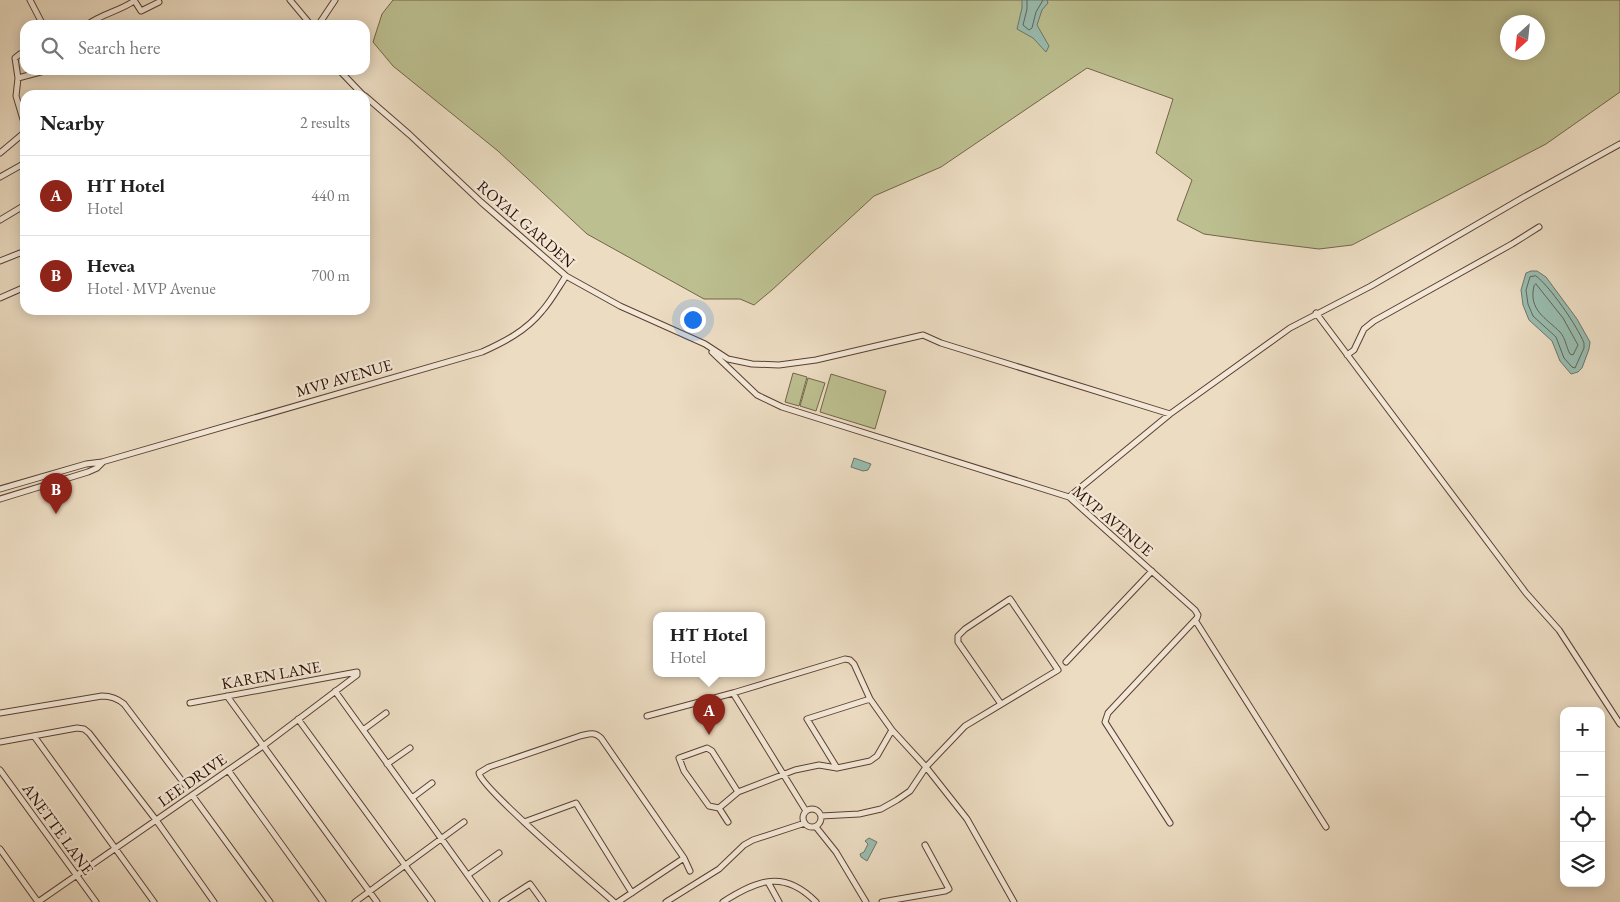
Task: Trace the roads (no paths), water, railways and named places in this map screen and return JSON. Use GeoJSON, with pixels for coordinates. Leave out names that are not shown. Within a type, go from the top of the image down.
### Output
{"type":"FeatureCollection","features":[{"type":"Feature","properties":{"kind":"street"},"geometry":{"type":"LineString","coordinates":[[30,0],[40,20]]}},
{"type":"Feature","properties":{"kind":"street"},"geometry":{"type":"LineString","coordinates":[[94,20],[128,5],[134,0],[141,11],[159,2]]}},
{"type":"Feature","properties":{"kind":"street"},"geometry":{"type":"LineString","coordinates":[[290,0],[307,20]]}},
{"type":"Feature","properties":{"kind":"street"},"geometry":{"type":"LineString","coordinates":[[322,20],[335,0]]}},
{"type":"Feature","properties":{"kind":"street"},"geometry":{"type":"LineString","coordinates":[[20,54],[15,58],[18,78],[16,96],[20,109]]}},
{"type":"Feature","properties":{"kind":"street"},"geometry":{"type":"LineString","coordinates":[[18,78],[29,75]]}},
{"type":"Feature","properties":{"kind":"street","name":"ROYAL GARDEN"},"geometry":{"type":"LineString","coordinates":[[344,75],[358,90]]}},
{"type":"Feature","properties":{"kind":"street","name":"ROYAL GARDEN"},"geometry":{"type":"LineString","coordinates":[[370,101],[566,276],[620,306],[705,344],[728,359],[752,364],[779,365],[816,360],[923,335],[941,343],[1170,414]]}},
{"type":"Feature","properties":{"kind":"street"},"geometry":{"type":"LineString","coordinates":[[0,153],[20,136]]}},
{"type":"Feature","properties":{"kind":"street"},"geometry":{"type":"LineString","coordinates":[[1069,497],[1170,414],[1290,328],[1371,286],[1515,202],[1620,144]]}},
{"type":"Feature","properties":{"kind":"street"},"geometry":{"type":"LineString","coordinates":[[0,177],[20,167]]}},
{"type":"Feature","properties":{"kind":"street"},"geometry":{"type":"LineString","coordinates":[[0,220],[20,208]]}},
{"type":"Feature","properties":{"kind":"street"},"geometry":{"type":"LineString","coordinates":[[1348,355],[1354,350],[1364,328],[1374,321],[1539,227]]}},
{"type":"Feature","properties":{"kind":"street"},"geometry":{"type":"LineString","coordinates":[[0,261],[20,253]]}},
{"type":"Feature","properties":{"kind":"street","name":"MVP AVENUE"},"geometry":{"type":"LineString","coordinates":[[0,489],[86,464],[102,462],[482,352],[507,341],[542,312],[566,276]]}},
{"type":"Feature","properties":{"kind":"street"},"geometry":{"type":"LineString","coordinates":[[0,298],[20,289]]}},
{"type":"Feature","properties":{"kind":"street"},"geometry":{"type":"LineString","coordinates":[[1316,313],[1520,585],[1559,630],[1620,724]]}},
{"type":"Feature","properties":{"kind":"street","name":"MVP AVENUE"},"geometry":{"type":"LineString","coordinates":[[705,344],[757,394],[782,407],[1069,497],[1198,612],[1195,620]]}},
{"type":"Feature","properties":{"kind":"street","name":"MVP AVENUE"},"geometry":{"type":"LineString","coordinates":[[0,499],[88,472],[97,468],[102,462]]}},
{"type":"Feature","properties":{"kind":"street"},"geometry":{"type":"LineString","coordinates":[[1066,662],[1152,571]]}},
{"type":"Feature","properties":{"kind":"street"},"geometry":{"type":"LineString","coordinates":[[806,811],[815,810],[821,816],[859,814],[881,809],[910,791],[926,766],[965,726],[1058,670],[1010,599],[965,629],[958,636],[958,642],[1001,704]]}},
{"type":"Feature","properties":{"kind":"street"},"geometry":{"type":"LineString","coordinates":[[1170,823],[1105,722],[1108,712],[1195,620],[1326,828]]}},
{"type":"Feature","properties":{"kind":"street"},"geometry":{"type":"LineString","coordinates":[[647,716],[733,693],[845,659],[850,660],[854,664],[870,699],[892,730],[926,766],[967,819],[1014,902]]}},
{"type":"Feature","properties":{"kind":"street","name":"LEE DRIVE"},"geometry":{"type":"LineString","coordinates":[[38,902],[263,746],[357,673]]}},
{"type":"Feature","properties":{"kind":"street","name":"KAREN LANE"},"geometry":{"type":"LineString","coordinates":[[190,703],[357,673]]}},
{"type":"Feature","properties":{"kind":"street"},"geometry":{"type":"LineString","coordinates":[[334,691],[487,902]]}},
{"type":"Feature","properties":{"kind":"street"},"geometry":{"type":"LineString","coordinates":[[733,693],[806,811],[804,823]]}},
{"type":"Feature","properties":{"kind":"street"},"geometry":{"type":"LineString","coordinates":[[0,713],[111,696],[124,704],[186,786]]}},
{"type":"Feature","properties":{"kind":"street"},"geometry":{"type":"LineString","coordinates":[[227,696],[377,902]]}},
{"type":"Feature","properties":{"kind":"street"},"geometry":{"type":"LineString","coordinates":[[837,768],[807,719],[870,699]]}},
{"type":"Feature","properties":{"kind":"street"},"geometry":{"type":"LineString","coordinates":[[363,730],[386,713]]}},
{"type":"Feature","properties":{"kind":"street"},"geometry":{"type":"LineString","coordinates":[[298,719],[432,902]]}},
{"type":"Feature","properties":{"kind":"street"},"geometry":{"type":"LineString","coordinates":[[0,742],[77,728],[84,729],[156,820],[214,902]]}},
{"type":"Feature","properties":{"kind":"street"},"geometry":{"type":"LineString","coordinates":[[719,808],[738,792],[795,770],[819,765],[837,768],[874,759],[892,730]]}},
{"type":"Feature","properties":{"kind":"street"},"geometry":{"type":"LineString","coordinates":[[614,902],[524,822],[480,778],[479,773],[489,767],[594,733],[602,738],[684,858],[690,871]]}},
{"type":"Feature","properties":{"kind":"street"},"geometry":{"type":"LineString","coordinates":[[34,736],[154,902]]}},
{"type":"Feature","properties":{"kind":"street"},"geometry":{"type":"LineString","coordinates":[[387,764],[410,748]]}},
{"type":"Feature","properties":{"kind":"street"},"geometry":{"type":"LineString","coordinates":[[728,822],[719,808],[709,806],[677,759],[707,748],[712,751],[738,792]]}},
{"type":"Feature","properties":{"kind":"street","name":"ANETTE LANE"},"geometry":{"type":"LineString","coordinates":[[0,770],[96,902]]}},
{"type":"Feature","properties":{"kind":"street"},"geometry":{"type":"LineString","coordinates":[[228,770],[323,902]]}},
{"type":"Feature","properties":{"kind":"street"},"geometry":{"type":"LineString","coordinates":[[412,798],[432,783]]}},
{"type":"Feature","properties":{"kind":"street"},"geometry":{"type":"LineString","coordinates":[[192,795],[270,902]]}},
{"type":"Feature","properties":{"kind":"street"},"geometry":{"type":"LineString","coordinates":[[524,822],[576,804],[632,893]]}},
{"type":"Feature","properties":{"kind":"street"},"geometry":{"type":"LineString","coordinates":[[816,827],[820,823],[821,816]]}},
{"type":"Feature","properties":{"kind":"street"},"geometry":{"type":"LineString","coordinates":[[355,902],[464,822]]}},
{"type":"Feature","properties":{"kind":"street"},"geometry":{"type":"LineString","coordinates":[[804,823],[808,826],[816,827],[836,852],[866,902]]}},
{"type":"Feature","properties":{"kind":"street"},"geometry":{"type":"LineString","coordinates":[[666,902],[719,868],[744,845],[753,840],[804,823]]}},
{"type":"Feature","properties":{"kind":"street"},"geometry":{"type":"LineString","coordinates":[[882,902],[949,889],[925,846]]}},
{"type":"Feature","properties":{"kind":"street"},"geometry":{"type":"LineString","coordinates":[[0,849],[38,902]]}},
{"type":"Feature","properties":{"kind":"street"},"geometry":{"type":"LineString","coordinates":[[468,876],[499,853]]}},
{"type":"Feature","properties":{"kind":"street"},"geometry":{"type":"LineString","coordinates":[[618,902],[684,858]]}},
{"type":"Feature","properties":{"kind":"street"},"geometry":{"type":"LineString","coordinates":[[724,902],[746,889],[768,882],[784,881],[804,890],[816,902]]}},
{"type":"Feature","properties":{"kind":"street"},"geometry":{"type":"LineString","coordinates":[[768,882],[780,902]]}},
{"type":"Feature","properties":{"kind":"street"},"geometry":{"type":"LineString","coordinates":[[502,902],[530,884],[543,902]]}},
{"type":"Feature","properties":{"kind":"water"},"geometry":{"type":"Polygon","coordinates":[[[1022,0],[1047,0],[1048,3],[1042,10],[1037,25],[1049,46],[1046,52],[1033,38],[1017,29],[1022,0]]]}},
{"type":"Feature","properties":{"kind":"water"},"geometry":{"type":"Polygon","coordinates":[[[1537,271],[1546,277],[1577,319],[1590,342],[1582,368],[1578,372],[1571,374],[1560,361],[1552,341],[1529,320],[1523,305],[1521,290],[1526,273],[1537,271]]]}},
{"type":"Feature","properties":{"kind":"water"},"geometry":{"type":"Polygon","coordinates":[[[854,458],[871,464],[868,470],[863,471],[851,467],[854,458]]]}},
{"type":"Feature","properties":{"kind":"water"},"geometry":{"type":"Polygon","coordinates":[[[869,838],[877,842],[867,861],[860,854],[864,852],[868,844],[865,841],[869,838]]]}},
{"type":"Feature","properties":{"kind":"place","name":"Hevea"},"geometry":{"type":"Point","coordinates":[56,514]}},
{"type":"Feature","properties":{"kind":"place","name":"HT Hotel"},"geometry":{"type":"Point","coordinates":[709,735]}}]}
